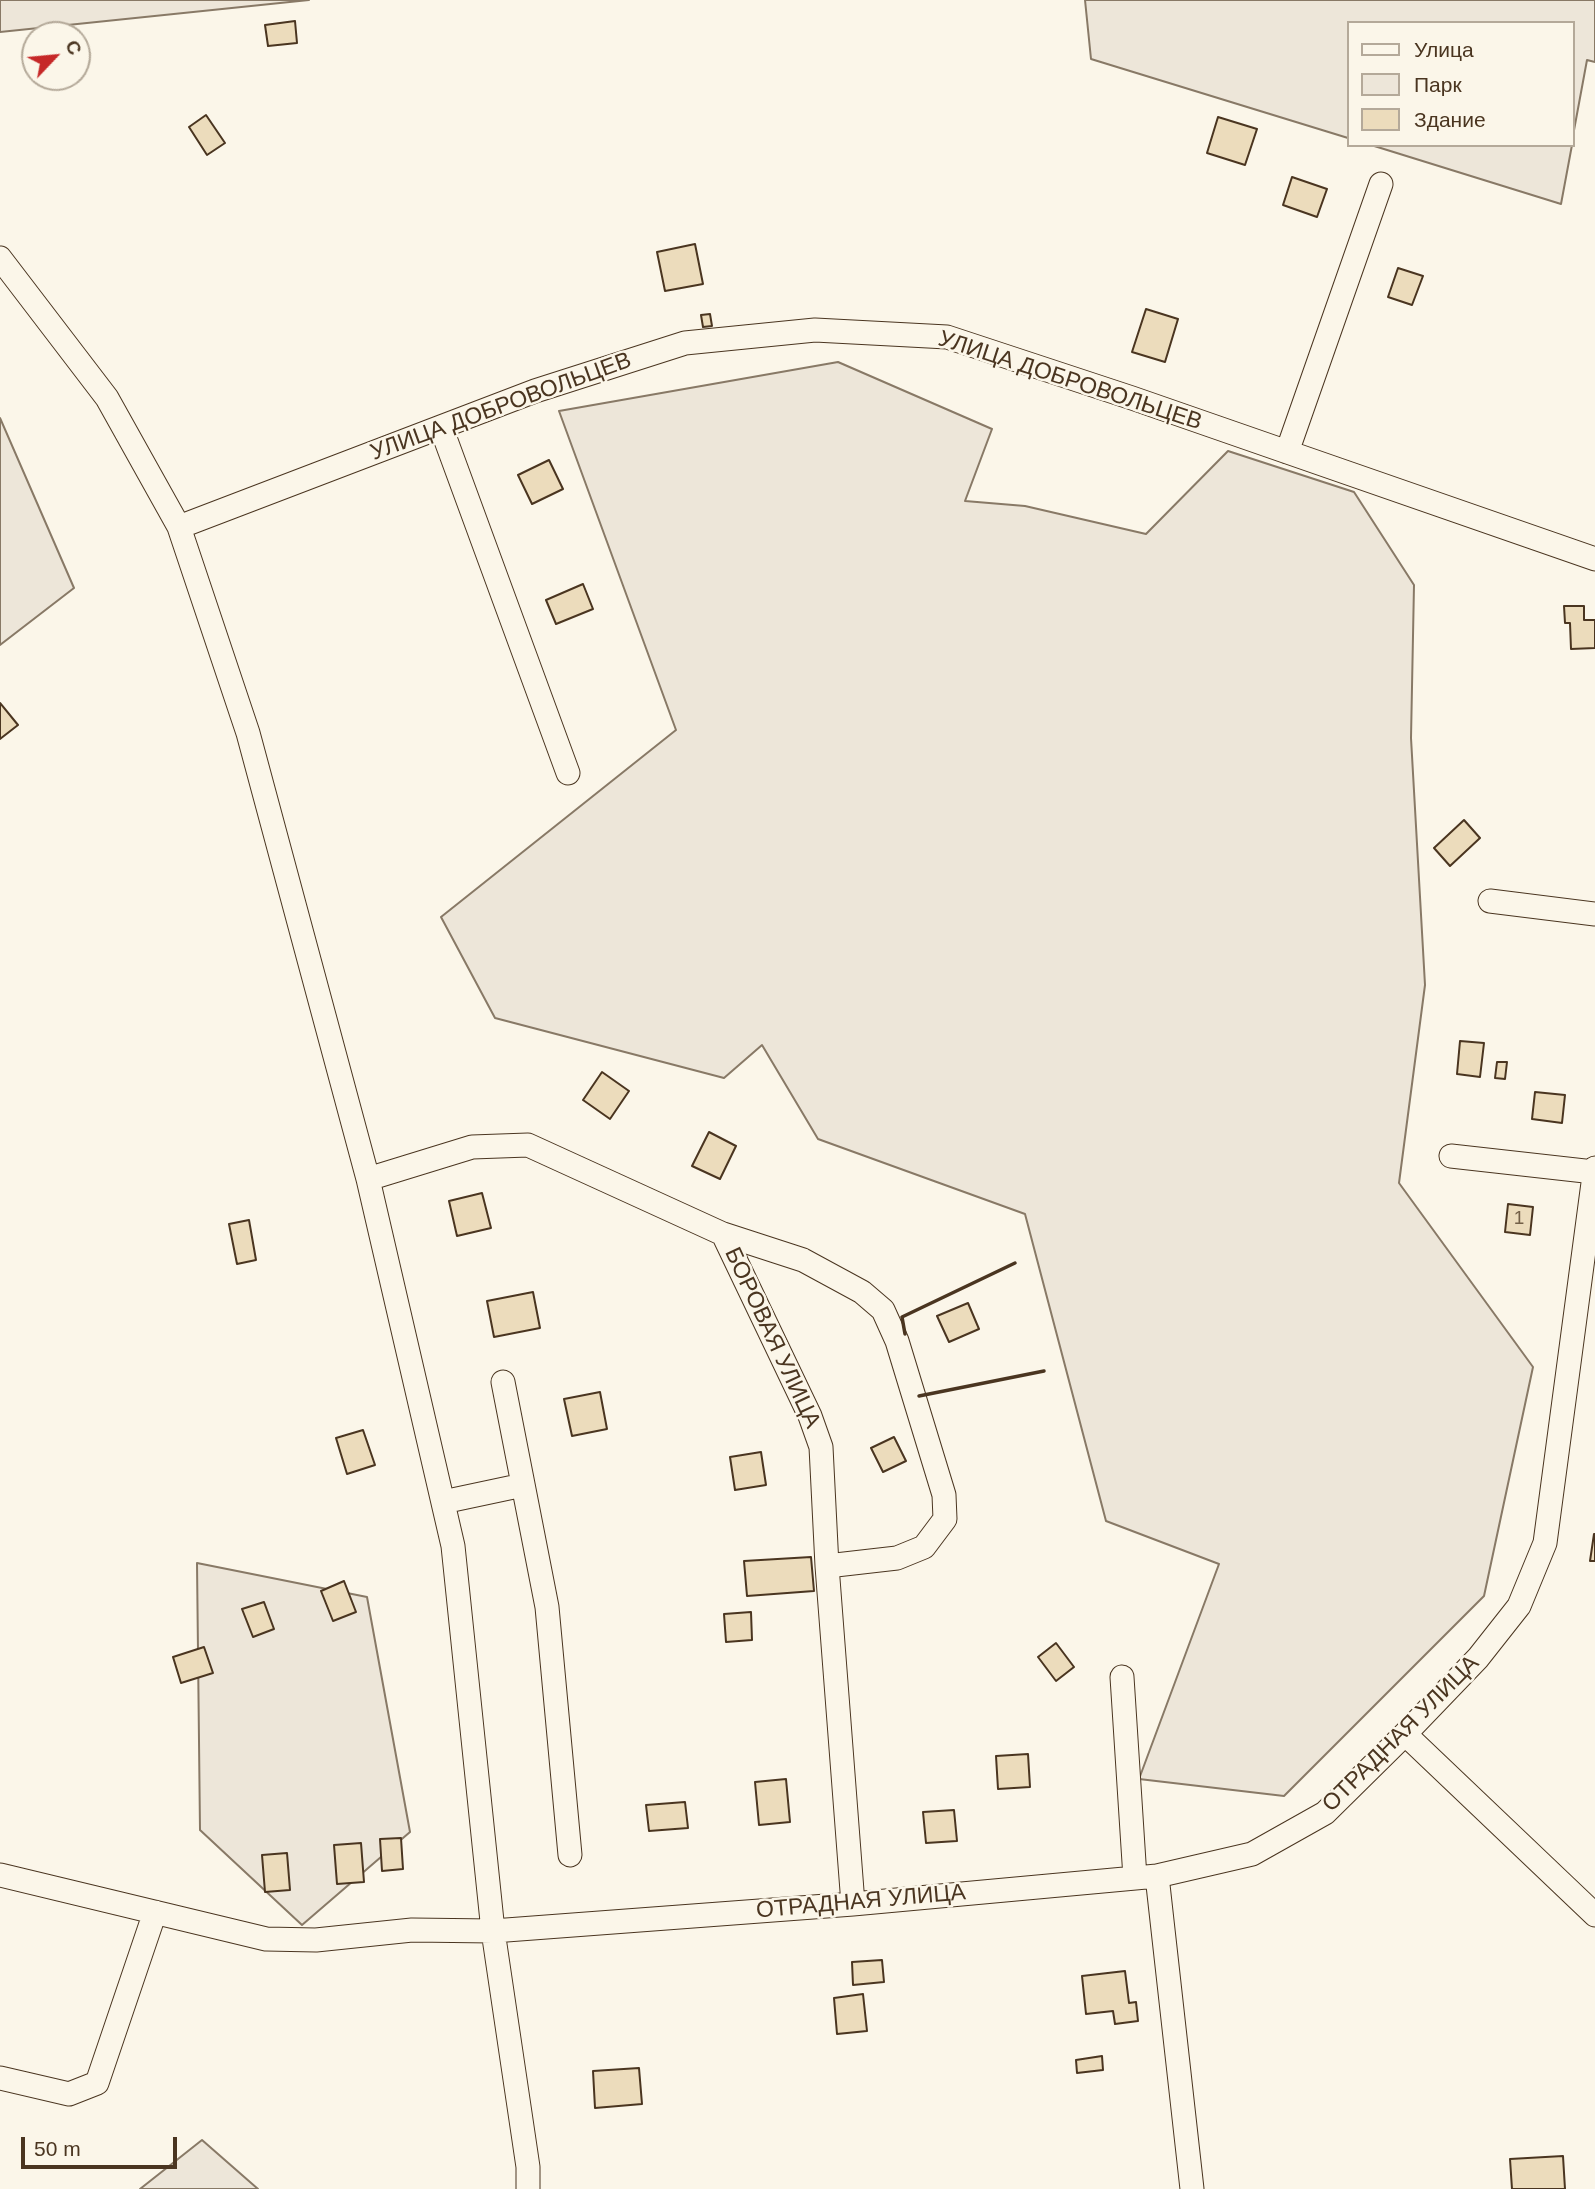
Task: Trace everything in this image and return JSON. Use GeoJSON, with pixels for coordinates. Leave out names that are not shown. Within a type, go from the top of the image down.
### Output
{"type":"FeatureCollection","features":[{"type":"Feature","properties":{"kind":"street"},"geometry":{"type":"LineString","coordinates":[[1287,452],[1381,184]]}},
{"type":"Feature","properties":{"kind":"street"},"geometry":{"type":"LineString","coordinates":[[0,258],[107,398],[178,527],[247,733],[368,1179],[453,1546],[493,1931],[528,2189]]}},
{"type":"Feature","properties":{"kind":"street","name":"УЛИЦА ДОБРОВОЛЬЦЕВ"},"geometry":{"type":"LineString","coordinates":[[178,527],[535,391],[685,342],[815,330],[947,337],[1595,559]]}},
{"type":"Feature","properties":{"kind":"street"},"geometry":{"type":"LineString","coordinates":[[441,427],[568,773]]}},
{"type":"Feature","properties":{"kind":"street"},"geometry":{"type":"LineString","coordinates":[[1490,901],[1595,914]]}},
{"type":"Feature","properties":{"kind":"street","name":"БОРОВАЯ УЛИЦА"},"geometry":{"type":"LineString","coordinates":[[368,1179],[472,1147],[528,1145],[723,1234],[810,1416],[821,1447],[827,1566],[853,1904]]}},
{"type":"Feature","properties":{"kind":"street"},"geometry":{"type":"LineString","coordinates":[[1451,1157],[1595,1170]]}},
{"type":"Feature","properties":{"kind":"street","name":"ОТРАДНАЯ УЛИЦА"},"geometry":{"type":"LineString","coordinates":[[0,1875],[266,1939],[316,1940],[412,1930],[493,1931],[853,1904],[1146,1877],[1252,1854],[1325,1813],[1478,1658],[1519,1606],[1545,1543],[1595,1170]]}},
{"type":"Feature","properties":{"kind":"street"},"geometry":{"type":"LineString","coordinates":[[723,1234],[803,1260],[862,1292],[883,1310],[897,1340],[944,1495],[945,1519],[924,1547],[897,1558],[827,1566]]}},
{"type":"Feature","properties":{"kind":"street"},"geometry":{"type":"LineString","coordinates":[[503,1382],[548,1607],[570,1854]]}},
{"type":"Feature","properties":{"kind":"street"},"geometry":{"type":"LineString","coordinates":[[443,1502],[523,1485]]}},
{"type":"Feature","properties":{"kind":"street"},"geometry":{"type":"LineString","coordinates":[[1122,1677],[1146,1877],[1192,2189]]}},
{"type":"Feature","properties":{"kind":"street"},"geometry":{"type":"LineString","coordinates":[[1405,1734],[1595,1915]]}},
{"type":"Feature","properties":{"kind":"street"},"geometry":{"type":"LineString","coordinates":[[0,2077],[69,2094],[97,2083],[155,1912]]}},
{"type":"Feature","properties":{"kind":"green space"},"geometry":{"type":"Polygon","coordinates":[[[0,0],[309,0],[91,23],[21,21],[21,30],[0,32],[0,0]]]}},
{"type":"Feature","properties":{"kind":"green space"},"geometry":{"type":"Polygon","coordinates":[[[1085,0],[1595,0],[1595,62],[1587,60],[1574,130],[1574,21],[1346,21],[1346,137],[1091,59],[1085,0]]]}},
{"type":"Feature","properties":{"kind":"green space"},"geometry":{"type":"Polygon","coordinates":[[[1377,147],[1572,147],[1561,204],[1377,147]]]}},
{"type":"Feature","properties":{"kind":"green space"},"geometry":{"type":"Polygon","coordinates":[[[838,362],[992,429],[965,501],[1025,506],[1146,534],[1228,451],[1354,492],[1414,585],[1411,738],[1425,985],[1399,1183],[1533,1367],[1484,1596],[1284,1796],[1139,1779],[1219,1564],[1106,1521],[1025,1214],[818,1139],[762,1045],[724,1078],[495,1018],[441,917],[676,730],[559,411],[838,362]]]}},
{"type":"Feature","properties":{"kind":"green space"},"geometry":{"type":"Polygon","coordinates":[[[0,418],[74,588],[0,645],[0,418]]]}},
{"type":"Feature","properties":{"kind":"green space"},"geometry":{"type":"Polygon","coordinates":[[[197,1563],[367,1597],[410,1832],[302,1925],[200,1830],[197,1563]]]}},
{"type":"Feature","properties":{"kind":"green space"},"geometry":{"type":"Polygon","coordinates":[[[202,2140],[258,2189],[140,2189],[202,2140]]]}},
{"type":"Feature","properties":{"kind":"building"},"geometry":{"type":"Polygon","coordinates":[[[295,21],[297,43],[268,46],[265,25],[295,21]]]}},
{"type":"Feature","properties":{"kind":"building"},"geometry":{"type":"Polygon","coordinates":[[[206,115],[225,143],[207,155],[189,127],[206,115]]]}},
{"type":"Feature","properties":{"kind":"building"},"geometry":{"type":"Polygon","coordinates":[[[1218,117],[1257,129],[1245,165],[1207,153],[1218,117]]]}},
{"type":"Feature","properties":{"kind":"building"},"geometry":{"type":"Polygon","coordinates":[[[1292,177],[1327,189],[1317,217],[1283,205],[1292,177]]]}},
{"type":"Feature","properties":{"kind":"building"},"geometry":{"type":"Polygon","coordinates":[[[695,244],[703,284],[665,291],[657,252],[695,244]]]}},
{"type":"Feature","properties":{"kind":"building"},"geometry":{"type":"Polygon","coordinates":[[[1398,268],[1423,276],[1412,305],[1388,297],[1398,268]]]}},
{"type":"Feature","properties":{"kind":"building"},"geometry":{"type":"Polygon","coordinates":[[[1146,309],[1178,319],[1165,362],[1132,352],[1146,309]]]}},
{"type":"Feature","properties":{"kind":"building"},"geometry":{"type":"Polygon","coordinates":[[[710,314],[712,326],[703,327],[701,315],[710,314]]]}},
{"type":"Feature","properties":{"kind":"building"},"geometry":{"type":"Polygon","coordinates":[[[549,460],[563,489],[532,504],[518,475],[549,460]]]}},
{"type":"Feature","properties":{"kind":"building"},"geometry":{"type":"Polygon","coordinates":[[[583,584],[593,609],[556,624],[546,600],[583,584]]]}},
{"type":"Feature","properties":{"kind":"building"},"geometry":{"type":"Polygon","coordinates":[[[1564,606],[1584,606],[1584,620],[1595,620],[1595,648],[1571,649],[1570,623],[1565,623],[1564,606]]]}},
{"type":"Feature","properties":{"kind":"building"},"geometry":{"type":"Polygon","coordinates":[[[0,703],[18,725],[0,739],[0,703]]]}},
{"type":"Feature","properties":{"kind":"building"},"geometry":{"type":"Polygon","coordinates":[[[1464,820],[1480,838],[1450,866],[1434,848],[1464,820]]]}},
{"type":"Feature","properties":{"kind":"building"},"geometry":{"type":"Polygon","coordinates":[[[1460,1041],[1484,1043],[1480,1077],[1457,1074],[1460,1041]]]}},
{"type":"Feature","properties":{"kind":"building"},"geometry":{"type":"Polygon","coordinates":[[[1497,1062],[1507,1062],[1505,1079],[1495,1078],[1497,1062]]]}},
{"type":"Feature","properties":{"kind":"building"},"geometry":{"type":"Polygon","coordinates":[[[602,1072],[629,1091],[610,1119],[583,1100],[602,1072]]]}},
{"type":"Feature","properties":{"kind":"building"},"geometry":{"type":"Polygon","coordinates":[[[1535,1092],[1565,1095],[1562,1123],[1532,1119],[1535,1092]]]}},
{"type":"Feature","properties":{"kind":"building"},"geometry":{"type":"Polygon","coordinates":[[[709,1132],[736,1146],[720,1179],[692,1166],[709,1132]]]}},
{"type":"Feature","properties":{"kind":"building"},"geometry":{"type":"Polygon","coordinates":[[[482,1193],[491,1228],[457,1236],[449,1201],[482,1193]]]}},
{"type":"Feature","properties":{"kind":"building"},"geometry":{"type":"Polygon","coordinates":[[[1508,1204],[1533,1207],[1530,1235],[1505,1232],[1508,1204]]]}},
{"type":"Feature","properties":{"kind":"building"},"geometry":{"type":"Polygon","coordinates":[[[249,1220],[256,1260],[237,1264],[229,1224],[249,1220]]]}},
{"type":"Feature","properties":{"kind":"building"},"geometry":{"type":"Polygon","coordinates":[[[533,1292],[540,1328],[494,1337],[487,1301],[533,1292]]]}},
{"type":"Feature","properties":{"kind":"building"},"geometry":{"type":"Polygon","coordinates":[[[968,1303],[979,1329],[949,1342],[937,1316],[968,1303]]]}},
{"type":"Feature","properties":{"kind":"building"},"geometry":{"type":"Polygon","coordinates":[[[600,1392],[607,1429],[572,1436],[564,1399],[600,1392]]]}},
{"type":"Feature","properties":{"kind":"building"},"geometry":{"type":"Polygon","coordinates":[[[363,1430],[375,1465],[347,1474],[336,1438],[363,1430]]]}},
{"type":"Feature","properties":{"kind":"building"},"geometry":{"type":"Polygon","coordinates":[[[894,1437],[906,1461],[883,1472],[871,1448],[894,1437]]]}},
{"type":"Feature","properties":{"kind":"building"},"geometry":{"type":"Polygon","coordinates":[[[761,1452],[766,1485],[735,1490],[730,1457],[761,1452]]]}},
{"type":"Feature","properties":{"kind":"building"},"geometry":{"type":"Polygon","coordinates":[[[1594,1534],[1595,1561],[1590,1561],[1594,1534]]]}},
{"type":"Feature","properties":{"kind":"building"},"geometry":{"type":"Polygon","coordinates":[[[811,1557],[814,1591],[747,1596],[744,1561],[811,1557]]]}},
{"type":"Feature","properties":{"kind":"building"},"geometry":{"type":"Polygon","coordinates":[[[344,1581],[356,1612],[333,1621],[321,1591],[344,1581]]]}},
{"type":"Feature","properties":{"kind":"building"},"geometry":{"type":"Polygon","coordinates":[[[264,1602],[274,1629],[253,1637],[242,1609],[264,1602]]]}},
{"type":"Feature","properties":{"kind":"building"},"geometry":{"type":"Polygon","coordinates":[[[751,1612],[752,1640],[726,1642],[724,1614],[751,1612]]]}},
{"type":"Feature","properties":{"kind":"building"},"geometry":{"type":"Polygon","coordinates":[[[1056,1643],[1074,1667],[1056,1681],[1038,1657],[1056,1643]]]}},
{"type":"Feature","properties":{"kind":"building"},"geometry":{"type":"Polygon","coordinates":[[[204,1647],[213,1673],[181,1683],[173,1657],[204,1647]]]}},
{"type":"Feature","properties":{"kind":"building"},"geometry":{"type":"Polygon","coordinates":[[[1028,1754],[1030,1787],[998,1789],[996,1756],[1028,1754]]]}},
{"type":"Feature","properties":{"kind":"building"},"geometry":{"type":"Polygon","coordinates":[[[786,1779],[790,1822],[759,1825],[755,1782],[786,1779]]]}},
{"type":"Feature","properties":{"kind":"building"},"geometry":{"type":"Polygon","coordinates":[[[685,1802],[688,1828],[649,1831],[646,1805],[685,1802]]]}},
{"type":"Feature","properties":{"kind":"building"},"geometry":{"type":"Polygon","coordinates":[[[954,1810],[957,1841],[926,1843],[923,1812],[954,1810]]]}},
{"type":"Feature","properties":{"kind":"building"},"geometry":{"type":"Polygon","coordinates":[[[401,1838],[403,1869],[382,1871],[380,1839],[401,1838]]]}},
{"type":"Feature","properties":{"kind":"building"},"geometry":{"type":"Polygon","coordinates":[[[361,1843],[364,1882],[337,1884],[334,1845],[361,1843]]]}},
{"type":"Feature","properties":{"kind":"building"},"geometry":{"type":"Polygon","coordinates":[[[287,1853],[290,1890],[265,1892],[262,1855],[287,1853]]]}},
{"type":"Feature","properties":{"kind":"building"},"geometry":{"type":"Polygon","coordinates":[[[882,1960],[884,1982],[853,1985],[852,1962],[882,1960]]]}},
{"type":"Feature","properties":{"kind":"building"},"geometry":{"type":"Polygon","coordinates":[[[1125,1971],[1129,2003],[1136,2002],[1138,2021],[1115,2024],[1113,2011],[1086,2014],[1082,1976],[1125,1971]]]}},
{"type":"Feature","properties":{"kind":"building"},"geometry":{"type":"Polygon","coordinates":[[[863,1994],[867,2031],[837,2034],[834,1998],[863,1994]]]}},
{"type":"Feature","properties":{"kind":"building"},"geometry":{"type":"Polygon","coordinates":[[[1102,2056],[1103,2070],[1077,2073],[1076,2060],[1102,2056]]]}},
{"type":"Feature","properties":{"kind":"building"},"geometry":{"type":"Polygon","coordinates":[[[639,2068],[642,2104],[595,2108],[593,2071],[639,2068]]]}},
{"type":"Feature","properties":{"kind":"building"},"geometry":{"type":"Polygon","coordinates":[[[1563,2156],[1565,2189],[1512,2189],[1510,2159],[1563,2156]]]}},
{"type":"Feature","properties":{"kind":"wall"},"geometry":{"type":"LineString","coordinates":[[905,1334],[902,1317],[1015,1263]]}},
{"type":"Feature","properties":{"kind":"wall"},"geometry":{"type":"LineString","coordinates":[[919,1396],[1044,1371]]}}]}
